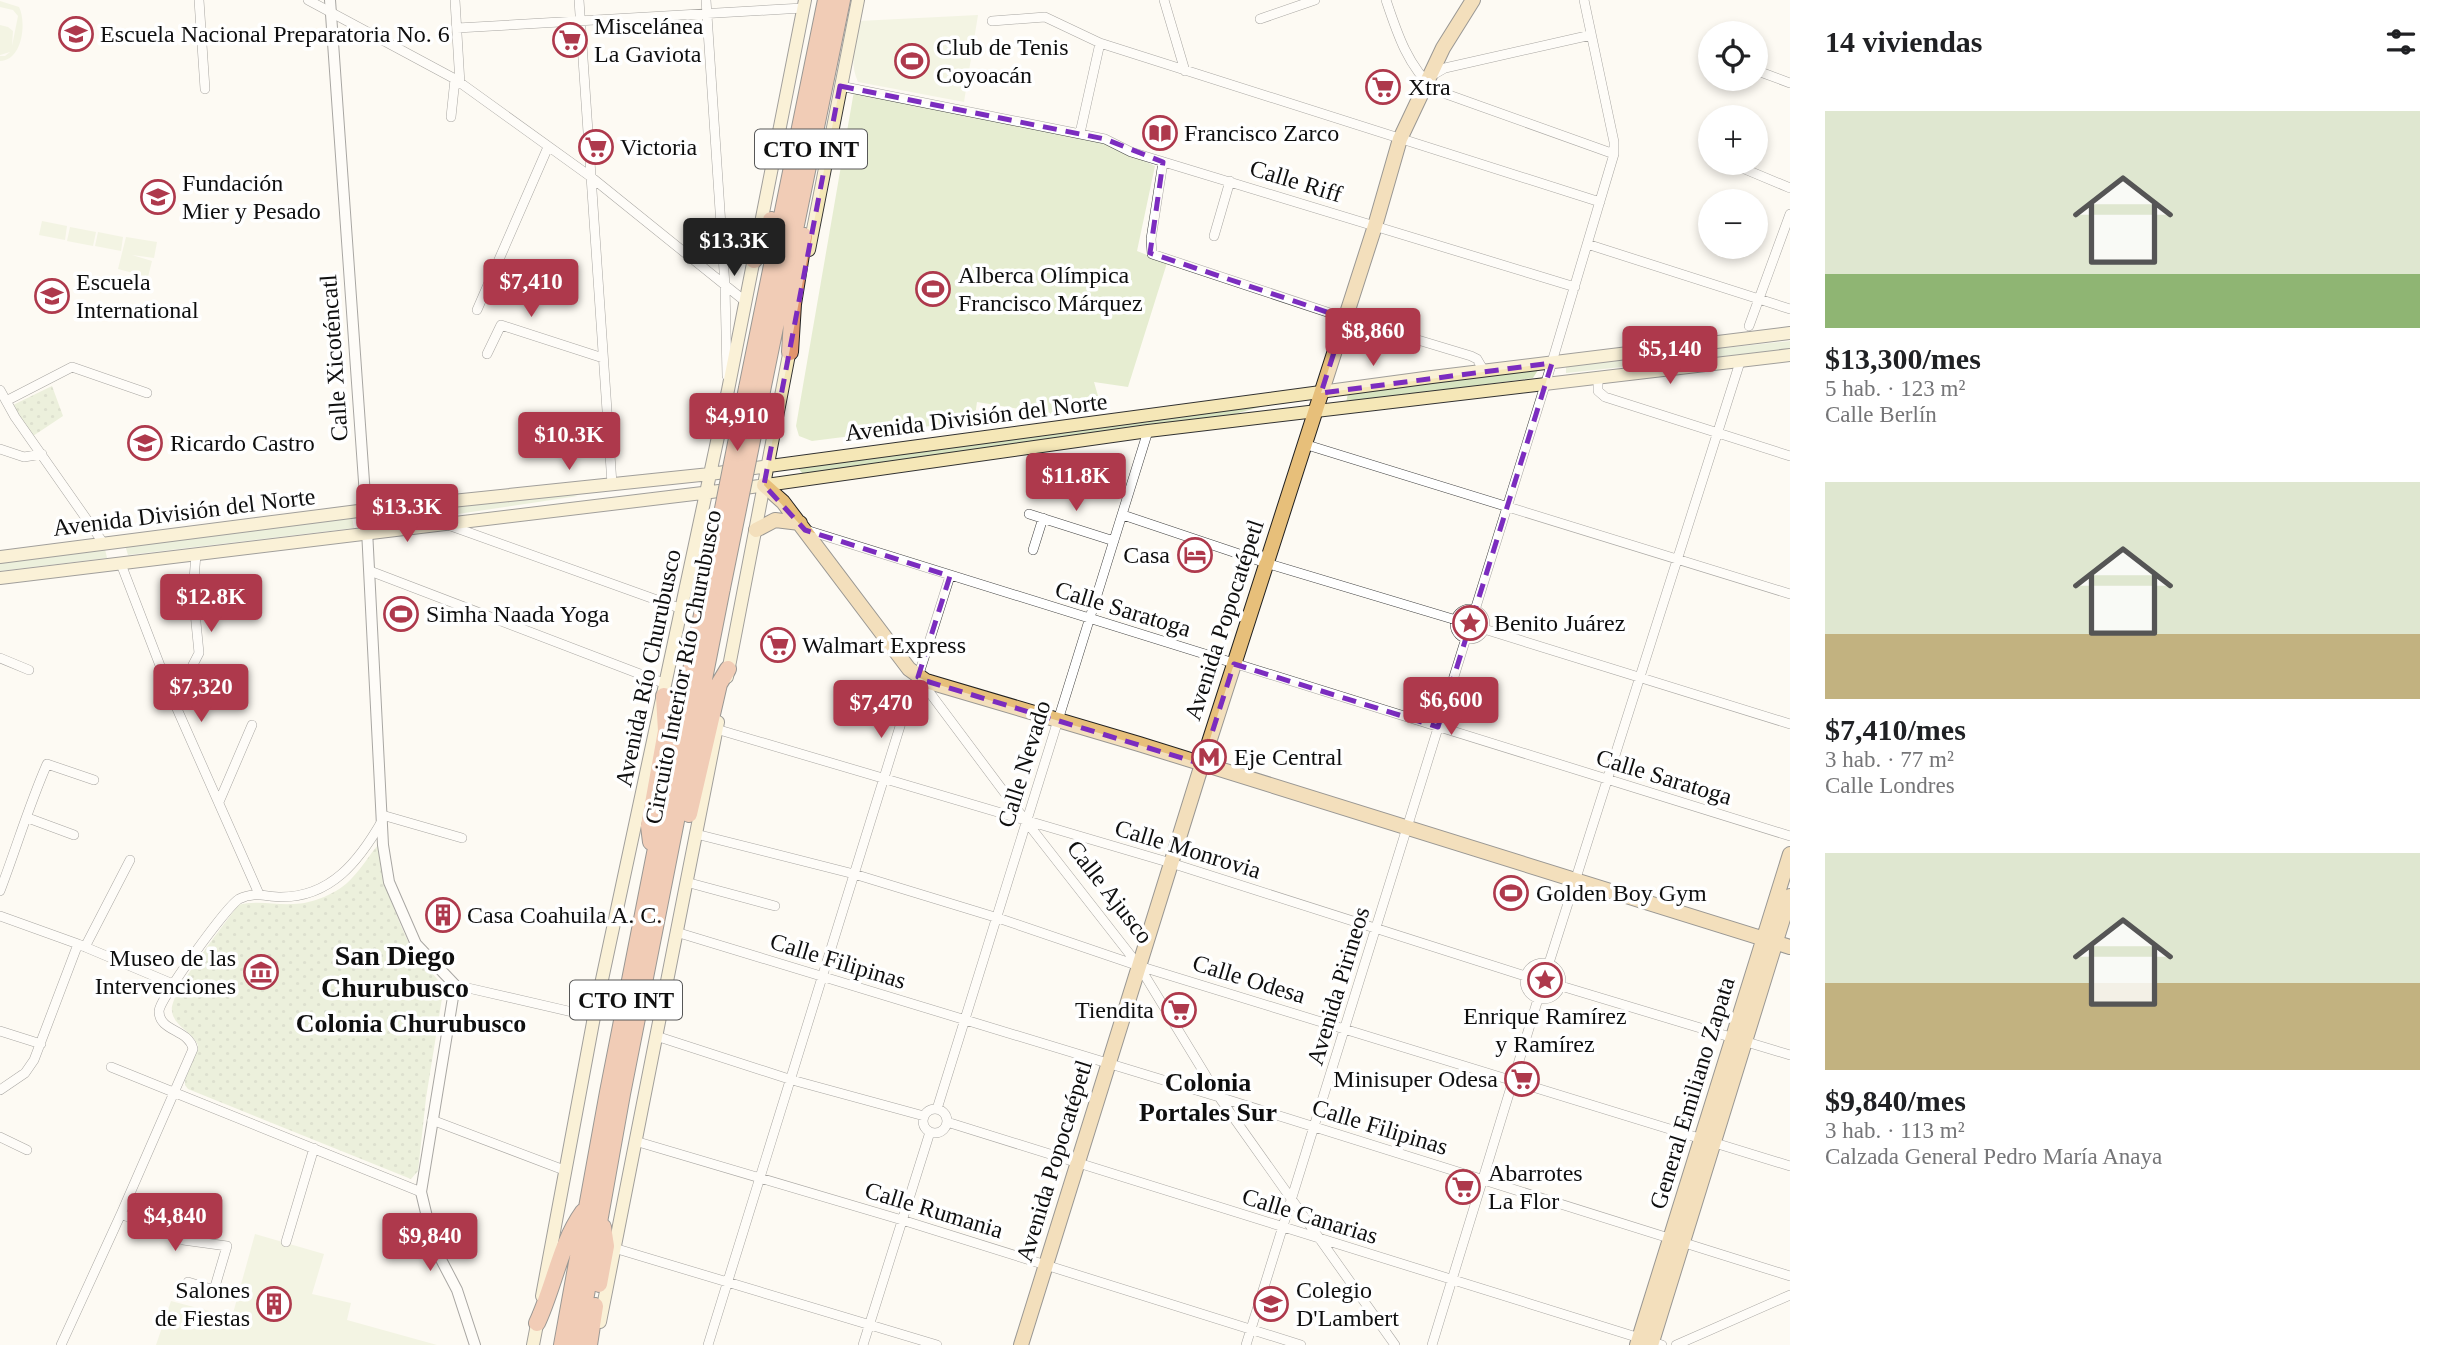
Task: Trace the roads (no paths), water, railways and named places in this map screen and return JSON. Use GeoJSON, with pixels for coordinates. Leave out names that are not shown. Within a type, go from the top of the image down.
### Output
{"type":"FeatureCollection","features":[{"type":"Feature","properties":{"kind":"highway","name":"Circuito Interior Río Churubusco"},"geometry":{"type":"LineString","coordinates":[[577,1345],[594,1209],[655,856],[715,586],[755,389],[826,0]]}},
{"type":"Feature","properties":{"kind":"highway","name":"Circuito Interior Río Churubusco"},"geometry":{"type":"LineString","coordinates":[[755,389],[805,183],[842,0]]}},
{"type":"Feature","properties":{"kind":"highway"},"geometry":{"type":"LineString","coordinates":[[754,260],[768,238],[792,116],[807,95]]}},
{"type":"Feature","properties":{"kind":"highway"},"geometry":{"type":"LineString","coordinates":[[790,352],[793,304],[809,209],[805,183]]}},
{"type":"Feature","properties":{"kind":"highway","name":"Circuito Interior Río Churubusco"},"geometry":{"type":"LineString","coordinates":[[562,1345],[658,912],[715,586]]}},
{"type":"Feature","properties":{"kind":"highway"},"geometry":{"type":"LineString","coordinates":[[658,912],[677,870],[719,684],[728,669]]}},
{"type":"Feature","properties":{"kind":"highway"},"geometry":{"type":"LineString","coordinates":[[655,856],[649,835],[666,731],[665,690]]}},
{"type":"Feature","properties":{"kind":"highway"},"geometry":{"type":"LineString","coordinates":[[537,1323],[549,1297],[572,1227],[594,1209],[606,1246],[589,1345]]}},
{"type":"Feature","properties":{"kind":"main road","name":"CTO INT"},"geometry":{"type":"LineString","coordinates":[[595,1345],[773,441],[839,86],[858,0]]}},
{"type":"Feature","properties":{"kind":"main road","name":"Avenida Popocatépetl"},"geometry":{"type":"LineString","coordinates":[[1021,1345],[1202,764],[1375,226],[1400,139],[1426,82],[1473,0]]}},
{"type":"Feature","properties":{"kind":"main road","name":"Avenida Río Churubusco"},"geometry":{"type":"LineString","coordinates":[[533,1345],[594,1017],[701,521],[804,4]]}},
{"type":"Feature","properties":{"kind":"main road","name":"Avenida División del Norte"},"geometry":{"type":"LineString","coordinates":[[0,557],[366,510],[710,474],[1321,392],[1790,333]]}},
{"type":"Feature","properties":{"kind":"main road","name":"Avenida División del Norte"},"geometry":{"type":"LineString","coordinates":[[0,579],[764,485],[1148,430],[1790,355]]}},
{"type":"Feature","properties":{"kind":"main road"},"geometry":{"type":"LineString","coordinates":[[1238,420],[1243,416],[1288,409],[1290,402],[1283,398]]}},
{"type":"Feature","properties":{"kind":"main road"},"geometry":{"type":"LineString","coordinates":[[723,413],[734,424]]}},
{"type":"Feature","properties":{"kind":"main road"},"geometry":{"type":"LineString","coordinates":[[720,427],[734,424],[759,427],[777,418]]}},
{"type":"Feature","properties":{"kind":"main road"},"geometry":{"type":"LineString","coordinates":[[759,427],[773,441]]}},
{"type":"Feature","properties":{"kind":"main road","name":"Calle Ajusco"},"geometry":{"type":"LineString","coordinates":[[764,485],[780,498],[909,669],[918,677]]}},
{"type":"Feature","properties":{"kind":"main road"},"geometry":{"type":"LineString","coordinates":[[701,521],[714,515],[748,514],[756,526],[775,520],[802,527]]}},
{"type":"Feature","properties":{"kind":"main road"},"geometry":{"type":"LineString","coordinates":[[918,677],[1790,947]]}},
{"type":"Feature","properties":{"kind":"main road","name":"General Emiliano Zapata"},"geometry":{"type":"LineString","coordinates":[[1648,1343],[1676,1240],[1770,941],[1790,854]]}},
{"type":"Feature","properties":{"kind":"main road","name":"General Emiliano Zapata"},"geometry":{"type":"LineString","coordinates":[[1770,941],[1790,896]]}},
{"type":"Feature","properties":{"kind":"street"},"geometry":{"type":"LineString","coordinates":[[199,0],[205,89]]}},
{"type":"Feature","properties":{"kind":"street"},"geometry":{"type":"LineString","coordinates":[[308,0],[330,6],[458,82],[546,151],[591,177],[746,302]]}},
{"type":"Feature","properties":{"kind":"street"},"geometry":{"type":"LineString","coordinates":[[451,117],[458,82],[455,0]]}},
{"type":"Feature","properties":{"kind":"street"},"geometry":{"type":"LineString","coordinates":[[579,0],[612,484]]}},
{"type":"Feature","properties":{"kind":"street"},"geometry":{"type":"LineString","coordinates":[[706,0],[725,286],[728,390]]}},
{"type":"Feature","properties":{"kind":"street"},"geometry":{"type":"LineString","coordinates":[[1164,0],[1185,71]]}},
{"type":"Feature","properties":{"kind":"street"},"geometry":{"type":"LineString","coordinates":[[1260,19],[1315,0]]}},
{"type":"Feature","properties":{"kind":"street"},"geometry":{"type":"LineString","coordinates":[[1387,0],[1404,48],[1426,82],[1435,90],[1614,154]]}},
{"type":"Feature","properties":{"kind":"street"},"geometry":{"type":"LineString","coordinates":[[1475,610],[1614,154],[1614,142],[1584,0]]}},
{"type":"Feature","properties":{"kind":"street"},"geometry":{"type":"LineString","coordinates":[[457,29],[707,15],[804,4]]}},
{"type":"Feature","properties":{"kind":"street","name":"Calle Xicoténcatl"},"geometry":{"type":"LineString","coordinates":[[330,6],[368,532],[383,845],[389,882],[416,944],[455,985]]}},
{"type":"Feature","properties":{"kind":"street"},"geometry":{"type":"LineString","coordinates":[[992,22],[1045,17],[1100,43],[1600,202]]}},
{"type":"Feature","properties":{"kind":"street"},"geometry":{"type":"LineString","coordinates":[[1426,82],[1434,73],[1445,68],[1591,35]]}},
{"type":"Feature","properties":{"kind":"street"},"geometry":{"type":"LineString","coordinates":[[1080,133],[1100,43]]}},
{"type":"Feature","properties":{"kind":"street"},"geometry":{"type":"LineString","coordinates":[[1768,75],[1790,83]]}},
{"type":"Feature","properties":{"kind":"street","name":"Calle Riff"},"geometry":{"type":"LineString","coordinates":[[839,86],[1105,139],[1131,152],[1575,286]]}},
{"type":"Feature","properties":{"kind":"street"},"geometry":{"type":"LineString","coordinates":[[477,310],[546,151]]}},
{"type":"Feature","properties":{"kind":"street"},"geometry":{"type":"LineString","coordinates":[[1163,162],[1151,239],[1152,254],[1345,318],[1471,356],[1478,359],[1484,371]]}},
{"type":"Feature","properties":{"kind":"street"},"geometry":{"type":"LineString","coordinates":[[1759,175],[1790,188]]}},
{"type":"Feature","properties":{"kind":"street"},"geometry":{"type":"LineString","coordinates":[[1214,236],[1230,181]]}},
{"type":"Feature","properties":{"kind":"street"},"geometry":{"type":"LineString","coordinates":[[1749,326],[1790,214]]}},
{"type":"Feature","properties":{"kind":"street"},"geometry":{"type":"LineString","coordinates":[[1587,244],[1790,309]]}},
{"type":"Feature","properties":{"kind":"street"},"geometry":{"type":"LineString","coordinates":[[487,354],[501,324],[603,358]]}},
{"type":"Feature","properties":{"kind":"street"},"geometry":{"type":"LineString","coordinates":[[1549,964],[1740,362]]}},
{"type":"Feature","properties":{"kind":"street"},"geometry":{"type":"LineString","coordinates":[[6,401],[72,367],[147,393]]}},
{"type":"Feature","properties":{"kind":"street"},"geometry":{"type":"LineString","coordinates":[[1598,377],[1598,390],[1605,397],[1790,457]]}},
{"type":"Feature","properties":{"kind":"street"},"geometry":{"type":"LineString","coordinates":[[0,390],[104,544]]}},
{"type":"Feature","properties":{"kind":"street","name":"Calle Nevado"},"geometry":{"type":"LineString","coordinates":[[937,1109],[1148,430]]}},
{"type":"Feature","properties":{"kind":"street"},"geometry":{"type":"LineString","coordinates":[[1304,444],[1790,594]]}},
{"type":"Feature","properties":{"kind":"street"},"geometry":{"type":"LineString","coordinates":[[0,449],[23,457],[42,454]]}},
{"type":"Feature","properties":{"kind":"street"},"geometry":{"type":"LineString","coordinates":[[1029,514],[1114,541]]}},
{"type":"Feature","properties":{"kind":"street"},"geometry":{"type":"LineString","coordinates":[[1122,515],[1266,564],[1456,620]]}},
{"type":"Feature","properties":{"kind":"street"},"geometry":{"type":"LineString","coordinates":[[1033,550],[1043,518]]}},
{"type":"Feature","properties":{"kind":"street"},"geometry":{"type":"LineString","coordinates":[[443,523],[682,609]]}},
{"type":"Feature","properties":{"kind":"street","name":"Calle Saratoga"},"geometry":{"type":"LineString","coordinates":[[802,527],[950,576],[1790,836]]}},
{"type":"Feature","properties":{"kind":"street"},"geometry":{"type":"LineString","coordinates":[[174,702],[199,653],[193,592],[196,554]]}},
{"type":"Feature","properties":{"kind":"street"},"geometry":{"type":"LineString","coordinates":[[121,564],[174,702],[259,894]]}},
{"type":"Feature","properties":{"kind":"street"},"geometry":{"type":"LineString","coordinates":[[370,571],[665,690]]}},
{"type":"Feature","properties":{"kind":"street"},"geometry":{"type":"LineString","coordinates":[[918,677],[950,576]]}},
{"type":"Feature","properties":{"kind":"street"},"geometry":{"type":"LineString","coordinates":[[1466,609],[1475,610],[1483,615],[1484,629],[1476,638],[1466,638],[1457,631],[1456,620],[1466,609]]}},
{"type":"Feature","properties":{"kind":"street"},"geometry":{"type":"LineString","coordinates":[[1484,629],[1790,724]]}},
{"type":"Feature","properties":{"kind":"street","name":"Avenida Pirineos"},"geometry":{"type":"LineString","coordinates":[[1246,1345],[1466,638]]}},
{"type":"Feature","properties":{"kind":"street"},"geometry":{"type":"LineString","coordinates":[[0,658],[29,670]]}},
{"type":"Feature","properties":{"kind":"street","name":"Calle Ajusco"},"geometry":{"type":"LineString","coordinates":[[918,677],[1139,966],[1219,1097],[1395,1345]]}},
{"type":"Feature","properties":{"kind":"street"},"geometry":{"type":"LineString","coordinates":[[708,1345],[901,723]]}},
{"type":"Feature","properties":{"kind":"street"},"geometry":{"type":"LineString","coordinates":[[219,802],[252,725]]}},
{"type":"Feature","properties":{"kind":"street","name":"Calle Monrovia"},"geometry":{"type":"LineString","coordinates":[[716,729],[1171,863],[1525,976]]}},
{"type":"Feature","properties":{"kind":"street"},"geometry":{"type":"LineString","coordinates":[[0,891],[47,764],[94,780]]}},
{"type":"Feature","properties":{"kind":"street"},"geometry":{"type":"LineString","coordinates":[[28,818],[74,835]]}},
{"type":"Feature","properties":{"kind":"street"},"geometry":{"type":"LineString","coordinates":[[61,1345],[193,1049],[189,1038],[165,1025],[160,1018],[160,1006],[230,906],[244,897],[259,894],[273,897],[299,896],[335,881],[356,862],[382,818],[462,838]]}},
{"type":"Feature","properties":{"kind":"street","name":"Calle Odesa"},"geometry":{"type":"LineString","coordinates":[[696,834],[854,874],[998,918],[1139,966],[1790,1166]]}},
{"type":"Feature","properties":{"kind":"street"},"geometry":{"type":"LineString","coordinates":[[0,1090],[25,1073],[34,1060],[81,946],[130,860]]}},
{"type":"Feature","properties":{"kind":"street"},"geometry":{"type":"LineString","coordinates":[[686,882],[775,906]]}},
{"type":"Feature","properties":{"kind":"street"},"geometry":{"type":"LineString","coordinates":[[0,916],[173,984]]}},
{"type":"Feature","properties":{"kind":"street","name":"Calle Filipinas"},"geometry":{"type":"LineString","coordinates":[[677,932],[1219,1097],[1790,1276]]}},
{"type":"Feature","properties":{"kind":"street"},"geometry":{"type":"LineString","coordinates":[[1549,964],[1554,966],[1560,975],[1561,986],[1549,998],[1538,999],[1526,988],[1525,976],[1532,967],[1549,964]]}},
{"type":"Feature","properties":{"kind":"street"},"geometry":{"type":"LineString","coordinates":[[475,1345],[457,1290],[434,1246],[421,1192],[455,985],[594,1017]]}},
{"type":"Feature","properties":{"kind":"street"},"geometry":{"type":"LineString","coordinates":[[1561,986],[1790,1055]]}},
{"type":"Feature","properties":{"kind":"street"},"geometry":{"type":"LineString","coordinates":[[1432,1345],[1538,999]]}},
{"type":"Feature","properties":{"kind":"street"},"geometry":{"type":"LineString","coordinates":[[0,1031],[41,1044]]}},
{"type":"Feature","properties":{"kind":"street"},"geometry":{"type":"LineString","coordinates":[[656,1036],[792,1080],[924,1116]]}},
{"type":"Feature","properties":{"kind":"street"},"geometry":{"type":"LineString","coordinates":[[111,1067],[421,1192]]}},
{"type":"Feature","properties":{"kind":"street"},"geometry":{"type":"LineString","coordinates":[[937,1109],[944,1114],[947,1122],[941,1131],[930,1132],[924,1125],[924,1116],[928,1111],[937,1109]]}},
{"type":"Feature","properties":{"kind":"street"},"geometry":{"type":"LineString","coordinates":[[432,1120],[565,1170]]}},
{"type":"Feature","properties":{"kind":"street","name":"Calle Canarias"},"geometry":{"type":"LineString","coordinates":[[947,1122],[1648,1343]]}},
{"type":"Feature","properties":{"kind":"street"},"geometry":{"type":"LineString","coordinates":[[863,1345],[930,1132]]}},
{"type":"Feature","properties":{"kind":"street"},"geometry":{"type":"LineString","coordinates":[[0,1137],[27,1150]]}},
{"type":"Feature","properties":{"kind":"street","name":"Calle Rumania"},"geometry":{"type":"LineString","coordinates":[[635,1141],[902,1220],[1301,1345]]}},
{"type":"Feature","properties":{"kind":"street"},"geometry":{"type":"LineString","coordinates":[[286,1242],[314,1148]]}},
{"type":"Feature","properties":{"kind":"street"},"geometry":{"type":"LineString","coordinates":[[121,1214],[183,1240],[227,1245],[214,1290],[188,1282]]}},
{"type":"Feature","properties":{"kind":"street"},"geometry":{"type":"LineString","coordinates":[[614,1248],[937,1345]]}},
{"type":"Feature","properties":{"kind":"street"},"geometry":{"type":"LineString","coordinates":[[1676,1345],[1790,1294]]}},
{"type":"Feature","properties":{"kind":"place","name":"Escuela Nacional Preparatoria No. 6"},"geometry":{"type":"Point","coordinates":[76,34]}},
{"type":"Feature","properties":{"kind":"place","name":"Miscelánea La Gaviota"},"geometry":{"type":"Point","coordinates":[570,40]}},
{"type":"Feature","properties":{"kind":"place","name":"Club de Tenis Coyoacán"},"geometry":{"type":"Point","coordinates":[912,61]}},
{"type":"Feature","properties":{"kind":"place","name":"Xtra"},"geometry":{"type":"Point","coordinates":[1383,87]}},
{"type":"Feature","properties":{"kind":"place","name":"Francisco Zarco"},"geometry":{"type":"Point","coordinates":[1160,133]}},
{"type":"Feature","properties":{"kind":"place","name":"Victoria"},"geometry":{"type":"Point","coordinates":[596,147]}},
{"type":"Feature","properties":{"kind":"place","name":"Fundación Mier y Pesado"},"geometry":{"type":"Point","coordinates":[158,197]}},
{"type":"Feature","properties":{"kind":"place","name":"Alberca Olímpica Francisco Márquez"},"geometry":{"type":"Point","coordinates":[933,289]}},
{"type":"Feature","properties":{"kind":"place","name":"Escuela International"},"geometry":{"type":"Point","coordinates":[52,296]}},
{"type":"Feature","properties":{"kind":"place","name":"Ricardo Castro"},"geometry":{"type":"Point","coordinates":[145,443]}},
{"type":"Feature","properties":{"kind":"place","name":"Casa"},"geometry":{"type":"Point","coordinates":[1195,555]}},
{"type":"Feature","properties":{"kind":"place","name":"Simha Naada Yoga"},"geometry":{"type":"Point","coordinates":[401,614]}},
{"type":"Feature","properties":{"kind":"place","name":"Benito Juárez"},"geometry":{"type":"Point","coordinates":[1470,623]}},
{"type":"Feature","properties":{"kind":"place","name":"Walmart Express"},"geometry":{"type":"Point","coordinates":[778,645]}},
{"type":"Feature","properties":{"kind":"place","name":"Eje Central"},"geometry":{"type":"Point","coordinates":[1209,757]}},
{"type":"Feature","properties":{"kind":"place","name":"Golden Boy Gym"},"geometry":{"type":"Point","coordinates":[1511,893]}},
{"type":"Feature","properties":{"kind":"place","name":"Casa Coahuila A. C."},"geometry":{"type":"Point","coordinates":[443,915]}},
{"type":"Feature","properties":{"kind":"place","name":"Museo de las Intervenciones"},"geometry":{"type":"Point","coordinates":[261,972]}},
{"type":"Feature","properties":{"kind":"place","name":"Enrique Ramírez y Ramírez"},"geometry":{"type":"Point","coordinates":[1545,980]}},
{"type":"Feature","properties":{"kind":"place","name":"Tiendita"},"geometry":{"type":"Point","coordinates":[1179,1010]}},
{"type":"Feature","properties":{"kind":"place","name":"Minisuper Odesa"},"geometry":{"type":"Point","coordinates":[1522,1079]}},
{"type":"Feature","properties":{"kind":"place","name":"Abarrotes La Flor"},"geometry":{"type":"Point","coordinates":[1463,1187]}},
{"type":"Feature","properties":{"kind":"place","name":"Salones de Fiestas"},"geometry":{"type":"Point","coordinates":[274,1304]}},
{"type":"Feature","properties":{"kind":"place","name":"Colegio D'Lambert"},"geometry":{"type":"Point","coordinates":[1271,1304]}},
{"type":"Feature","properties":{"kind":"district","name":"San Diego Churubusco"},"geometry":{"type":"Point","coordinates":[395,971]}},
{"type":"Feature","properties":{"kind":"district","name":"Colonia Churubusco"},"geometry":{"type":"Point","coordinates":[411,1023]}},
{"type":"Feature","properties":{"kind":"district","name":"Colonia Portales Sur"},"geometry":{"type":"Point","coordinates":[1208,1097]}}]}
